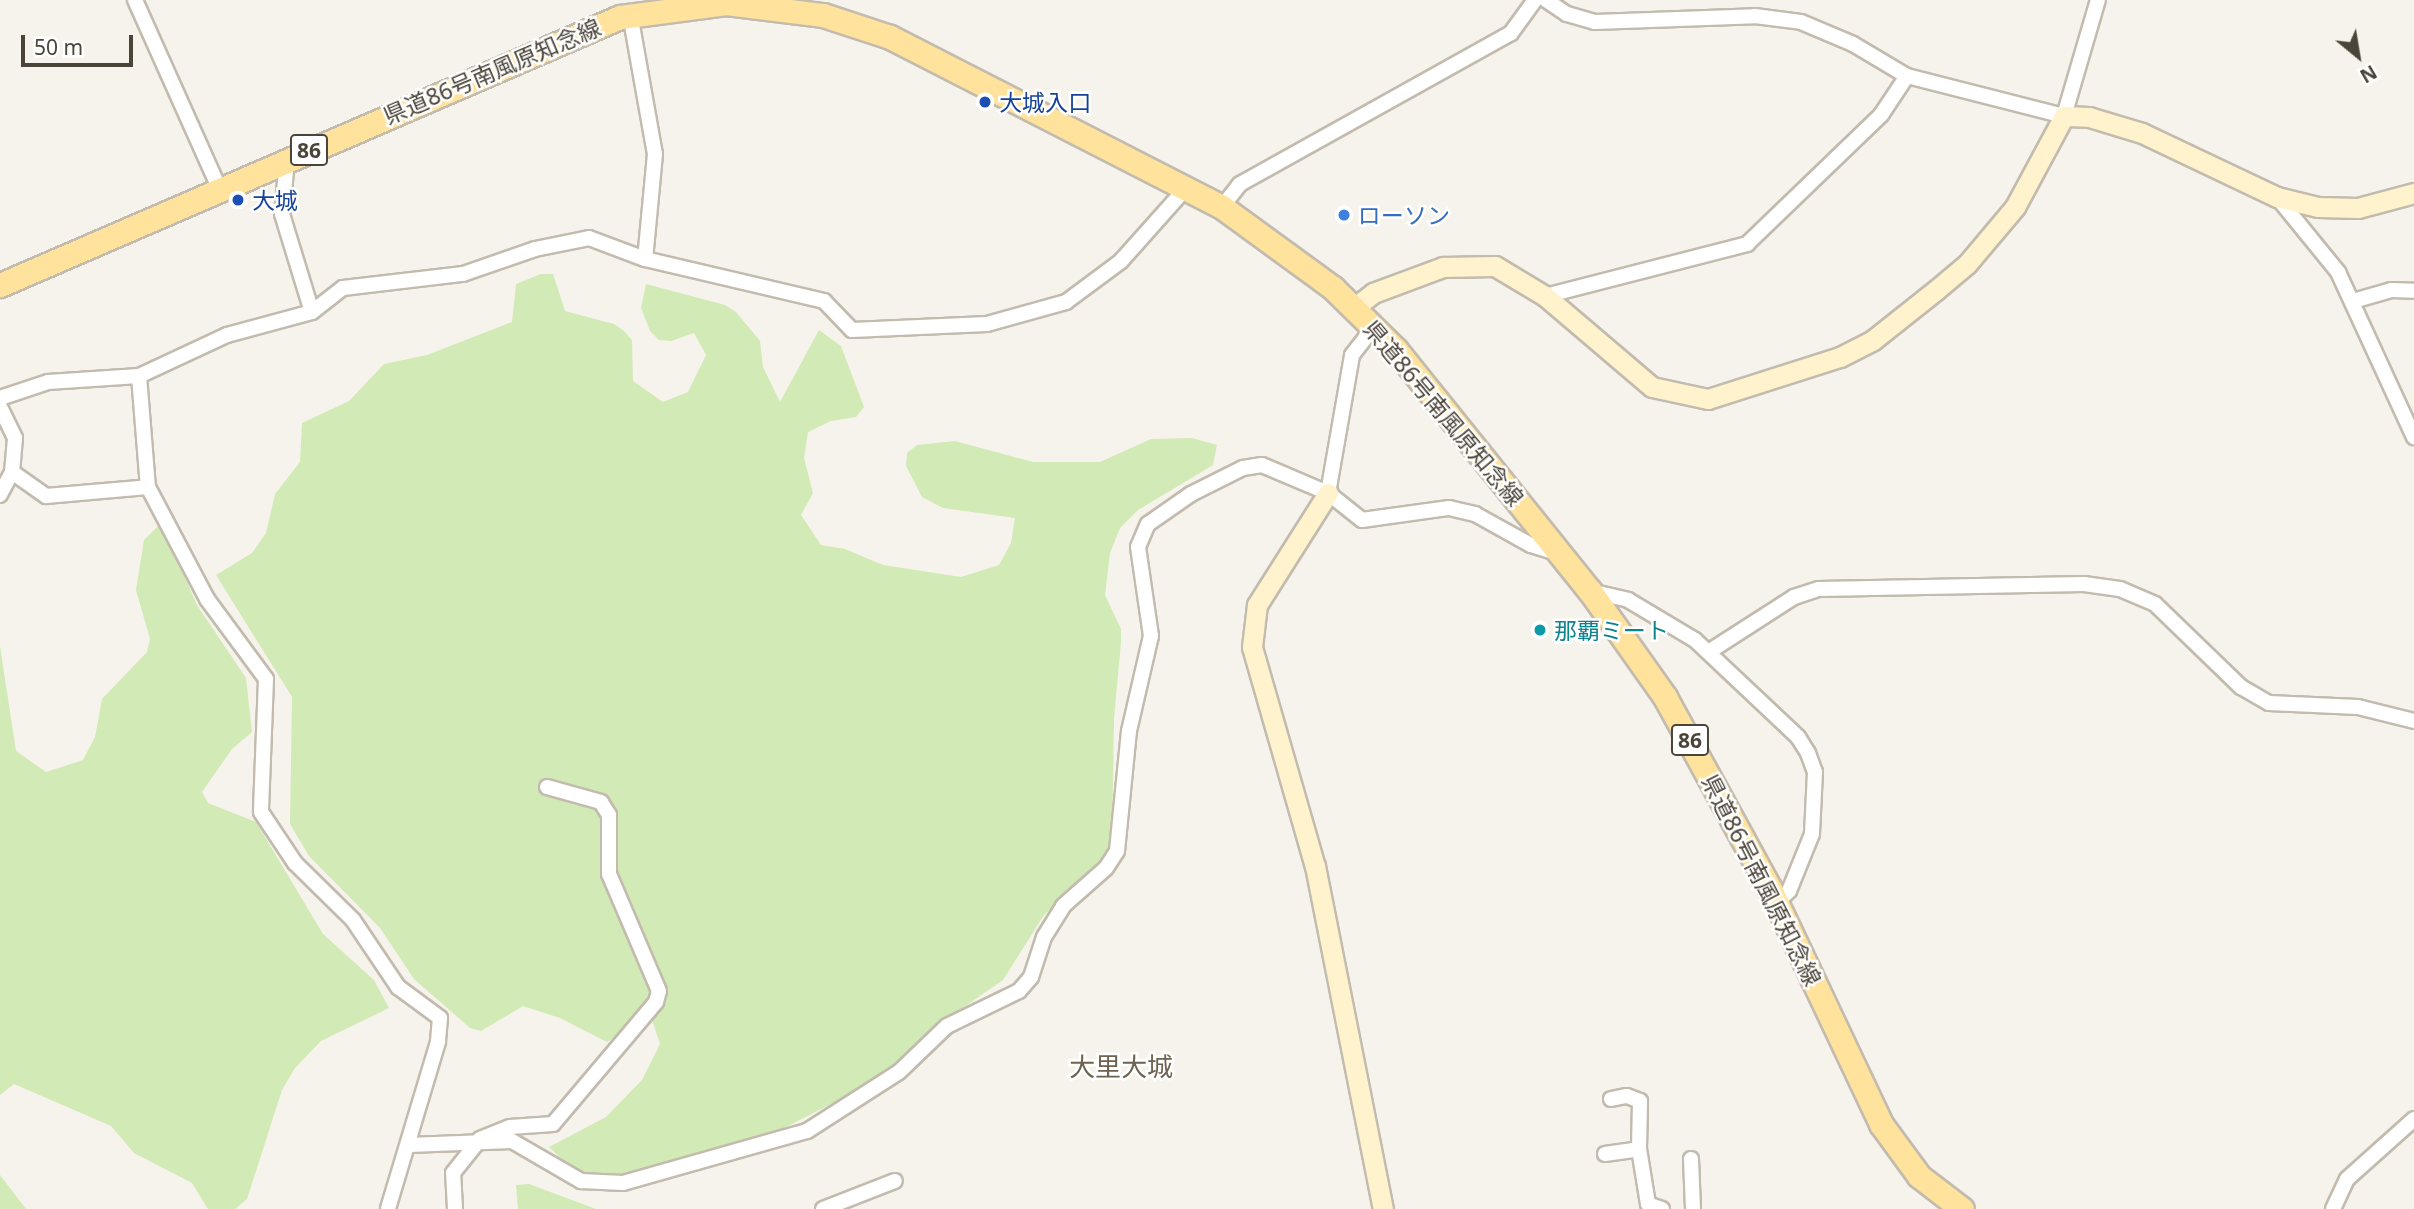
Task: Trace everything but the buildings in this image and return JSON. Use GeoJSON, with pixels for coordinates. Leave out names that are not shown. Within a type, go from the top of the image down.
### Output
{"type":"FeatureCollection","features":[{"type":"Feature","properties":{"kind":"main road","name":"県道86号南風原知念線"},"geometry":{"type":"LineString","coordinates":[[0,285],[622,10],[726,4],[825,8],[890,37],[1222,207],[1297,260],[1354,308],[1373,328],[1444,407],[1590,591],[1665,697],[1776,903],[1881,1124],[1919,1176],[1962,1209]]}},
{"type":"Feature","properties":{"kind":"street"},"geometry":{"type":"LineString","coordinates":[[135,0],[220,190]]}},
{"type":"Feature","properties":{"kind":"street"},"geometry":{"type":"LineString","coordinates":[[1222,207],[1240,184],[1511,33],[1535,0]]}},
{"type":"Feature","properties":{"kind":"street"},"geometry":{"type":"LineString","coordinates":[[1546,0],[1567,14],[1595,22],[1755,16],[1801,22],[1853,44],[1907,76],[2064,116],[2089,117],[2142,133],[2277,197],[2318,207],[2358,208],[2414,193]]}},
{"type":"Feature","properties":{"kind":"street"},"geometry":{"type":"LineString","coordinates":[[1354,308],[1385,287],[1462,264],[1507,270],[1545,296],[1626,369],[1668,393],[1708,399],[1805,371],[1873,340],[1967,264],[2015,207],[2064,116],[2098,0]]}},
{"type":"Feature","properties":{"kind":"street"},"geometry":{"type":"LineString","coordinates":[[622,10],[655,154],[645,259]]}},
{"type":"Feature","properties":{"kind":"street"},"geometry":{"type":"LineString","coordinates":[[1545,296],[1747,244],[1881,115],[1907,76]]}},
{"type":"Feature","properties":{"kind":"street"},"geometry":{"type":"LineString","coordinates":[[287,160],[282,214],[313,312]]}},
{"type":"Feature","properties":{"kind":"street"},"geometry":{"type":"LineString","coordinates":[[0,398],[48,382],[139,376],[227,335],[313,312],[343,288],[463,274],[535,249],[589,239],[645,259],[824,301],[852,330],[987,324],[1066,302],[1121,261],[1186,188]]}},
{"type":"Feature","properties":{"kind":"street"},"geometry":{"type":"LineString","coordinates":[[2277,197],[2321,246],[2353,301],[2414,437]]}},
{"type":"Feature","properties":{"kind":"street"},"geometry":{"type":"LineString","coordinates":[[2353,301],[2391,290],[2414,291]]}},
{"type":"Feature","properties":{"kind":"street"},"geometry":{"type":"LineString","coordinates":[[1373,328],[1352,355],[1328,493],[1257,605],[1252,647],[1315,866],[1383,1209]]}},
{"type":"Feature","properties":{"kind":"street"},"geometry":{"type":"LineString","coordinates":[[139,376],[148,487],[207,599],[265,679],[261,812],[295,863],[353,920],[398,987],[440,1018],[438,1042],[388,1209]]}},
{"type":"Feature","properties":{"kind":"street"},"geometry":{"type":"LineString","coordinates":[[0,407],[15,438],[12,472],[0,495]]}},
{"type":"Feature","properties":{"kind":"street"},"geometry":{"type":"LineString","coordinates":[[409,1145],[480,1139],[512,1141],[564,1173],[596,1185],[623,1183],[753,1149],[834,1118],[899,1073],[947,1026],[1005,1002],[1031,977],[1044,937],[1063,906],[1106,868],[1117,851],[1129,731],[1151,636],[1138,560],[1147,524],[1191,494],[1262,465],[1328,493],[1362,520],[1449,508],[1475,514],[1531,545],[1559,553]]}},
{"type":"Feature","properties":{"kind":"street"},"geometry":{"type":"LineString","coordinates":[[12,472],[46,496],[148,487]]}},
{"type":"Feature","properties":{"kind":"street"},"geometry":{"type":"LineString","coordinates":[[1710,651],[1794,597],[1819,589],[2084,583],[2120,589],[2155,604],[2241,687],[2269,703],[2358,707],[2414,721]]}},
{"type":"Feature","properties":{"kind":"street"},"geometry":{"type":"LineString","coordinates":[[1590,591],[1628,600],[1710,651],[1798,737],[1815,772],[1812,834],[1789,891],[1776,903]]}},
{"type":"Feature","properties":{"kind":"street"},"geometry":{"type":"LineString","coordinates":[[455,1209],[453,1173],[480,1139],[510,1127],[554,1124],[651,1012],[659,990],[609,874],[605,808],[601,802],[547,787]]}},
{"type":"Feature","properties":{"kind":"street"},"geometry":{"type":"LineString","coordinates":[[1611,1099],[1628,1096],[1640,1101],[1639,1149],[1648,1205],[1662,1209]]}},
{"type":"Feature","properties":{"kind":"street"},"geometry":{"type":"LineString","coordinates":[[2333,1209],[2347,1178],[2414,1119]]}},
{"type":"Feature","properties":{"kind":"street"},"geometry":{"type":"LineString","coordinates":[[1605,1154],[1639,1149]]}},
{"type":"Feature","properties":{"kind":"street"},"geometry":{"type":"LineString","coordinates":[[1691,1159],[1693,1209]]}},
{"type":"Feature","properties":{"kind":"street"},"geometry":{"type":"LineString","coordinates":[[823,1209],[895,1181]]}},
{"type":"Feature","properties":{"kind":"green space"},"geometry":{"type":"Polygon","coordinates":[[[541,274],[553,274],[565,311],[614,324],[624,331],[632,340],[633,381],[663,402],[688,392],[706,355],[694,333],[671,341],[659,340],[650,331],[641,308],[646,284],[725,305],[736,312],[760,341],[763,367],[780,402],[819,330],[841,346],[864,407],[856,417],[831,421],[808,432],[804,458],[813,493],[801,515],[821,545],[845,549],[883,565],[961,577],[999,565],[1011,543],[1015,518],[943,508],[922,497],[906,466],[907,453],[917,445],[955,441],[1033,462],[1100,462],[1151,439],[1192,438],[1217,445],[1213,465],[1138,510],[1120,528],[1110,553],[1105,595],[1121,629],[1114,719],[1112,842],[1099,863],[1044,915],[1003,980],[941,1023],[884,1077],[745,1148],[597,1181],[572,1169],[549,1147],[606,1117],[642,1080],[660,1044],[652,1020],[638,1021],[607,1042],[560,1018],[523,1006],[481,1031],[470,1028],[414,979],[380,928],[309,856],[290,824],[292,697],[216,575],[252,553],[266,533],[275,494],[300,462],[302,423],[349,401],[384,364],[427,355],[512,322],[516,284],[541,274]]]}},
{"type":"Feature","properties":{"kind":"green space"},"geometry":{"type":"Polygon","coordinates":[[[161,523],[197,605],[246,678],[252,732],[232,749],[202,792],[208,803],[256,822],[323,934],[374,980],[389,1008],[321,1041],[295,1068],[282,1090],[247,1199],[235,1209],[208,1209],[192,1183],[134,1153],[111,1126],[14,1084],[0,1095],[0,646],[16,751],[46,772],[83,760],[95,737],[102,699],[147,652],[150,639],[136,590],[144,540],[161,523]]]}},
{"type":"Feature","properties":{"kind":"green space"},"geometry":{"type":"Polygon","coordinates":[[[0,1175],[26,1209],[0,1209],[0,1175]]]}},
{"type":"Feature","properties":{"kind":"green space"},"geometry":{"type":"Polygon","coordinates":[[[529,1184],[596,1209],[518,1209],[516,1185],[529,1184]]]}},
{"type":"Feature","properties":{"kind":"place","name":"大城入口"},"geometry":{"type":"Point","coordinates":[985,102]}},
{"type":"Feature","properties":{"kind":"place","name":"大城"},"geometry":{"type":"Point","coordinates":[238,200]}},
{"type":"Feature","properties":{"kind":"place","name":"ローソン"},"geometry":{"type":"Point","coordinates":[1344,215]}},
{"type":"Feature","properties":{"kind":"place","name":"那覇ミート"},"geometry":{"type":"Point","coordinates":[1540,630]}},
{"type":"Feature","properties":{"kind":"district","name":"大里大城"},"geometry":{"type":"Point","coordinates":[1121,1067]}}]}
